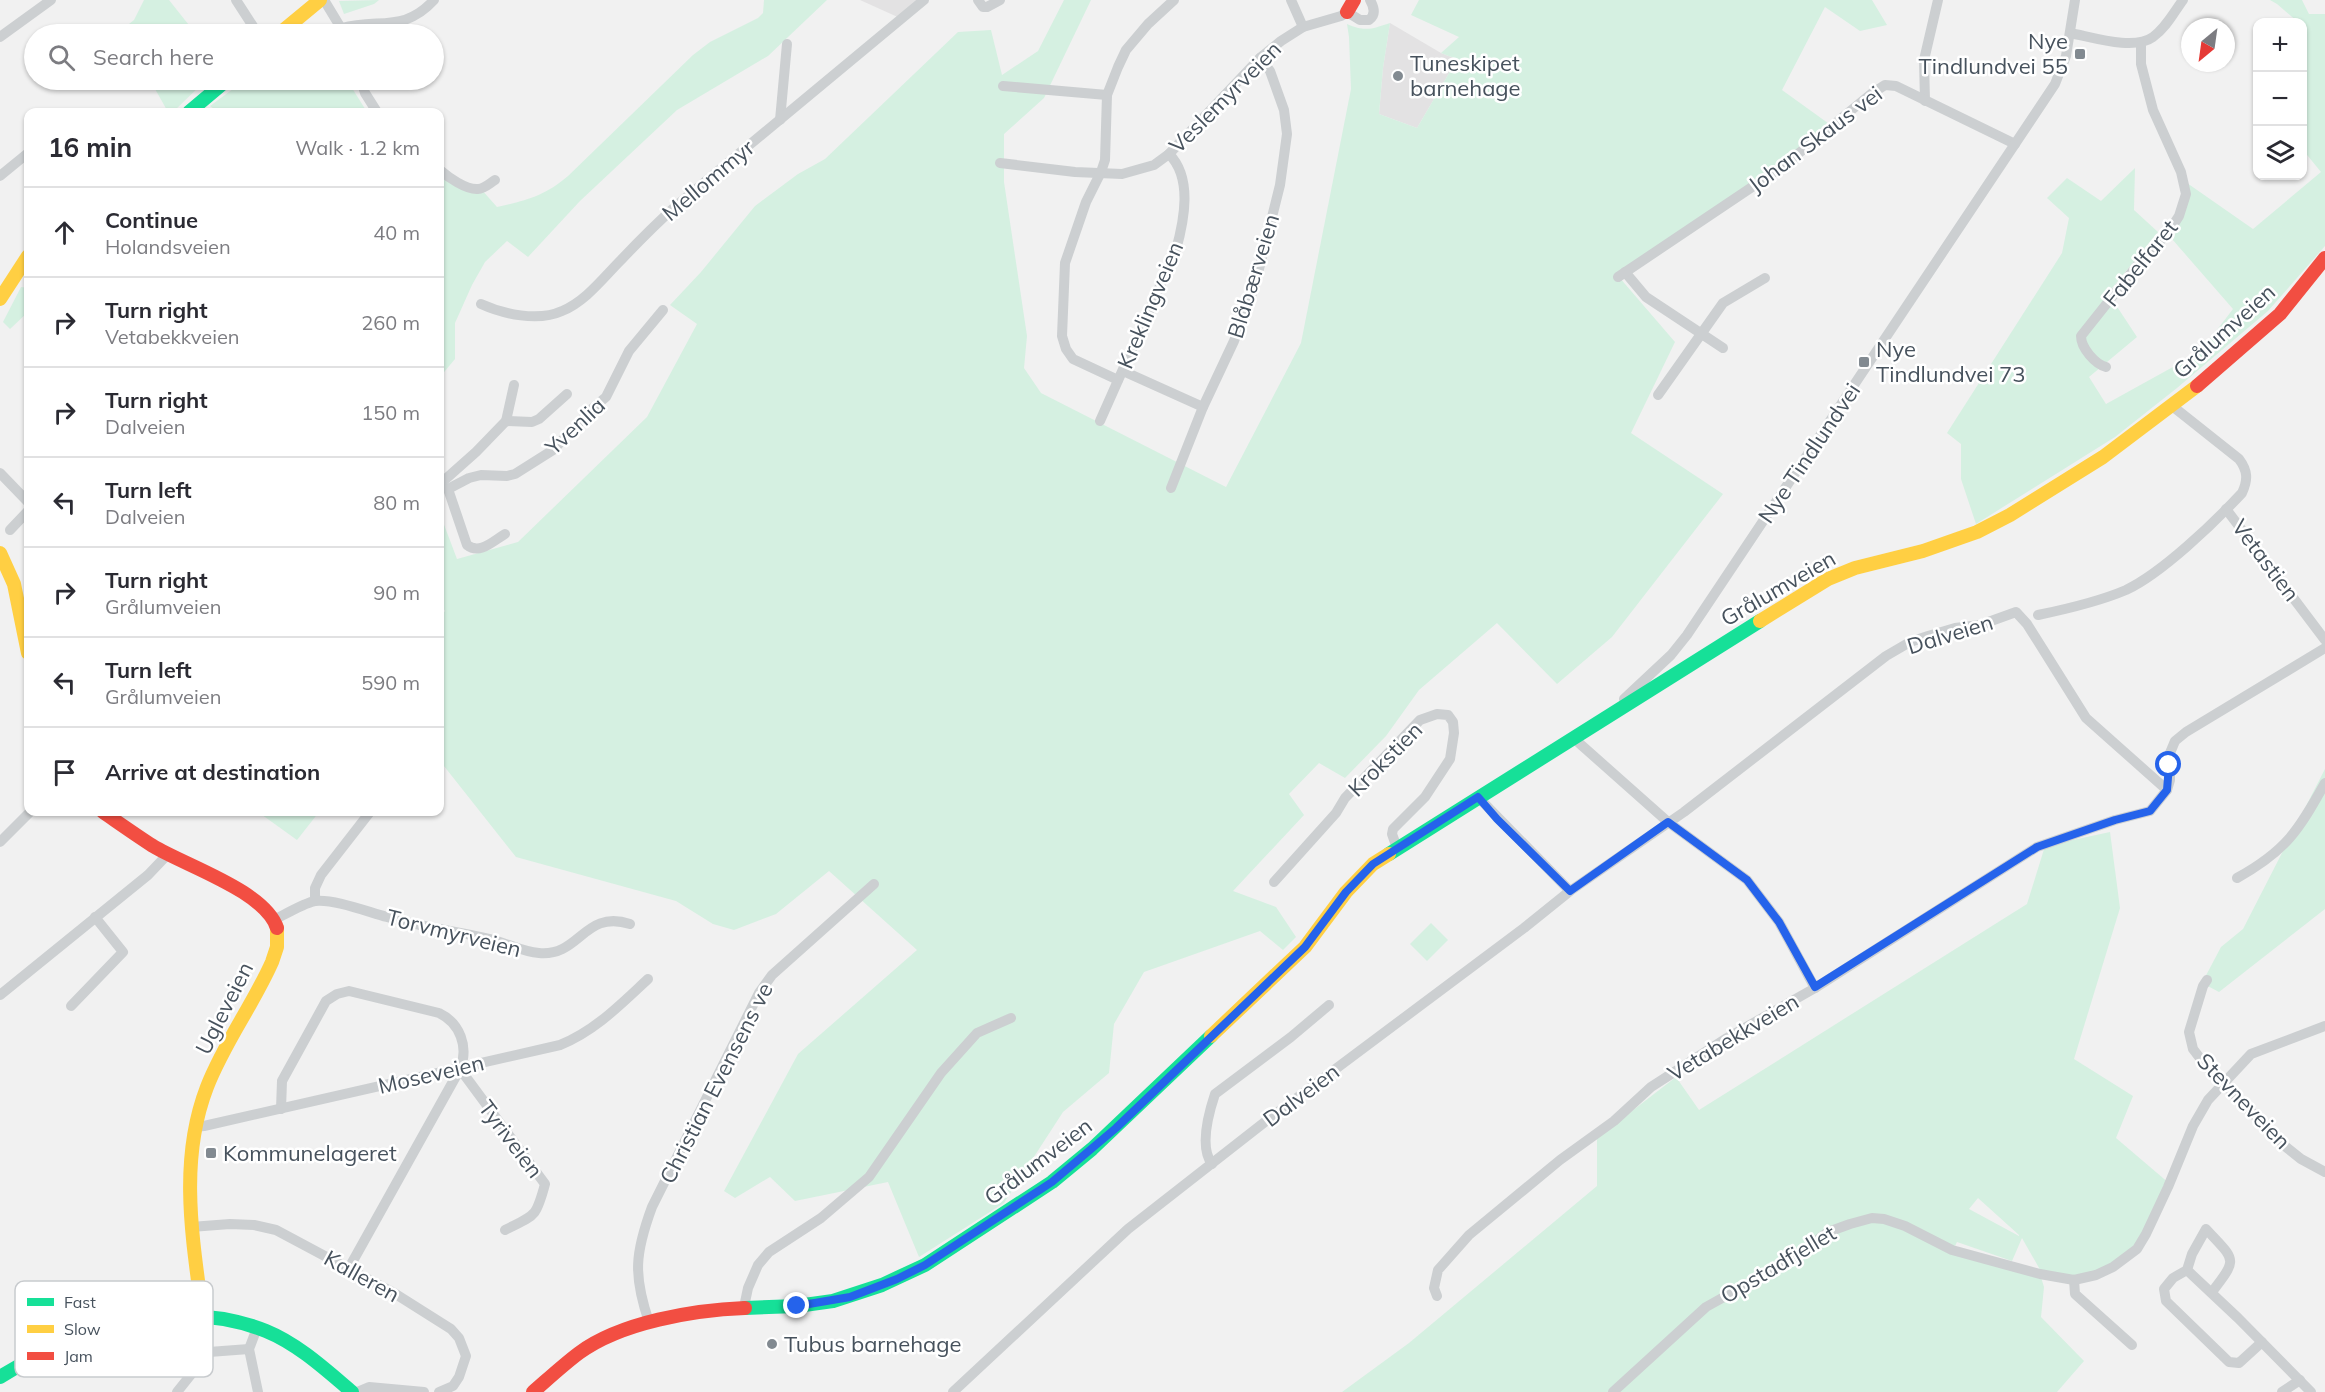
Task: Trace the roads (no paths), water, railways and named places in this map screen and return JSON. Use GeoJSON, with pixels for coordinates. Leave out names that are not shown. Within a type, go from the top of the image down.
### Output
{"type":"FeatureCollection","features":[{"type":"Feature","properties":{"kind":"main road"},"geometry":{"type":"LineString","coordinates":[[292,24],[322,0]]}},
{"type":"Feature","properties":{"kind":"main road"},"geometry":{"type":"LineString","coordinates":[[194,108],[215,90]]}},
{"type":"Feature","properties":{"kind":"main road","name":"Grålumveien"},"geometry":{"type":"LineString","coordinates":[[533,1392],[580,1352],[609,1336],[649,1322],[690,1312],[744,1307],[797,1306],[833,1301],[897,1279],[925,1265],[1052,1182],[1116,1128],[1305,947],[1360,877],[1373,864],[1623,705],[1828,579],[1855,568],[1962,538],[1990,526],[2103,457],[2201,383],[2280,314],[2325,258]]}},
{"type":"Feature","properties":{"kind":"main road"},"geometry":{"type":"LineString","coordinates":[[0,299],[24,266]]}},
{"type":"Feature","properties":{"kind":"main road"},"geometry":{"type":"LineString","coordinates":[[0,553],[14,584],[24,628]]}},
{"type":"Feature","properties":{"kind":"main road"},"geometry":{"type":"LineString","coordinates":[[109,816],[139,838],[253,898],[267,909],[274,920]]}},
{"type":"Feature","properties":{"kind":"main road","name":"Ugleveien"},"geometry":{"type":"LineString","coordinates":[[198,1281],[189,1189],[191,1149],[195,1126],[203,1098],[218,1064],[275,954],[278,938],[274,920]]}},
{"type":"Feature","properties":{"kind":"main road"},"geometry":{"type":"LineString","coordinates":[[213,1319],[238,1322],[257,1328],[293,1346],[352,1392]]}},
{"type":"Feature","properties":{"kind":"main road"},"geometry":{"type":"LineString","coordinates":[[0,1377],[15,1368]]}},
{"type":"Feature","properties":{"kind":"street"},"geometry":{"type":"LineString","coordinates":[[0,37],[51,0]]}},
{"type":"Feature","properties":{"kind":"street"},"geometry":{"type":"LineString","coordinates":[[236,0],[250,24]]}},
{"type":"Feature","properties":{"kind":"street"},"geometry":{"type":"LineString","coordinates":[[322,0],[338,24]]}},
{"type":"Feature","properties":{"kind":"street"},"geometry":{"type":"LineString","coordinates":[[391,24],[402,22],[416,15],[434,0]]}},
{"type":"Feature","properties":{"kind":"street","name":"Mellommyr"},"geometry":{"type":"LineString","coordinates":[[481,304],[515,314],[545,315],[561,312],[576,303],[590,292],[654,226],[924,0]]}},
{"type":"Feature","properties":{"kind":"street"},"geometry":{"type":"LineString","coordinates":[[978,0],[982,7],[987,7],[1000,0]]}},
{"type":"Feature","properties":{"kind":"street"},"geometry":{"type":"LineString","coordinates":[[1174,0],[1148,24],[1126,50],[1107,95],[1105,160],[1086,202],[1065,263],[1062,336],[1066,349],[1073,359],[1203,407]]}},
{"type":"Feature","properties":{"kind":"street"},"geometry":{"type":"LineString","coordinates":[[1291,0],[1303,27]]}},
{"type":"Feature","properties":{"kind":"street"},"geometry":{"type":"LineString","coordinates":[[1350,6],[1360,20],[1369,20],[1374,11],[1370,0]]}},
{"type":"Feature","properties":{"kind":"street"},"geometry":{"type":"LineString","coordinates":[[1925,101],[1924,60],[1938,0]]}},
{"type":"Feature","properties":{"kind":"street","name":"Nye Tindlundvei"},"geometry":{"type":"LineString","coordinates":[[1623,705],[1629,693],[1671,654],[1687,634],[2055,84],[2066,56],[2075,0]]}},
{"type":"Feature","properties":{"kind":"street"},"geometry":{"type":"LineString","coordinates":[[2070,33],[2126,43],[2140,43],[2152,38],[2161,30],[2183,0]]}},
{"type":"Feature","properties":{"kind":"street","name":"Veslemyrveien"},"geometry":{"type":"LineString","coordinates":[[1000,164],[1122,174],[1154,165],[1169,154],[1260,58],[1303,27],[1341,16],[1350,6]]}},
{"type":"Feature","properties":{"kind":"street","name":"Fabelfaret"},"geometry":{"type":"LineString","coordinates":[[2106,367],[2100,365],[2085,349],[2081,336],[2143,258],[2168,233],[2179,216],[2186,194],[2181,172],[2152,110],[2140,43]]}},
{"type":"Feature","properties":{"kind":"street"},"geometry":{"type":"LineString","coordinates":[[780,120],[787,44]]}},
{"type":"Feature","properties":{"kind":"street","name":"Blåbærveien"},"geometry":{"type":"LineString","coordinates":[[1171,488],[1203,407],[1234,341],[1255,285],[1280,185],[1287,134],[1284,110],[1270,71],[1260,58]]}},
{"type":"Feature","properties":{"kind":"street","name":"Johan Skaus vei"},"geometry":{"type":"LineString","coordinates":[[1722,348],[1646,297],[1622,275],[1782,167],[1878,88],[1891,84],[2015,144]]}},
{"type":"Feature","properties":{"kind":"street"},"geometry":{"type":"LineString","coordinates":[[1003,86],[1107,95]]}},
{"type":"Feature","properties":{"kind":"street"},"geometry":{"type":"LineString","coordinates":[[364,90],[374,108]]}},
{"type":"Feature","properties":{"kind":"street","name":"Kreklingveien"},"geometry":{"type":"LineString","coordinates":[[1100,421],[1176,250],[1183,225],[1184,202],[1181,172],[1176,161],[1169,154]]}},
{"type":"Feature","properties":{"kind":"street"},"geometry":{"type":"LineString","coordinates":[[0,176],[24,156]]}},
{"type":"Feature","properties":{"kind":"street"},"geometry":{"type":"LineString","coordinates":[[444,173],[476,190],[495,180]]}},
{"type":"Feature","properties":{"kind":"street"},"geometry":{"type":"LineString","coordinates":[[1658,395],[1723,303],[1765,278]]}},
{"type":"Feature","properties":{"kind":"street","name":"Yvenlia"},"geometry":{"type":"LineString","coordinates":[[444,486],[481,475],[515,474],[552,450],[594,407],[606,398],[628,351],[663,310]]}},
{"type":"Feature","properties":{"kind":"street"},"geometry":{"type":"LineString","coordinates":[[444,485],[506,421],[514,385]]}},
{"type":"Feature","properties":{"kind":"street","name":"Yvenlia"},"geometry":{"type":"LineString","coordinates":[[506,421],[532,422],[539,419],[567,394]]}},
{"type":"Feature","properties":{"kind":"street","name":"Grålumveien"},"geometry":{"type":"LineString","coordinates":[[2038,615],[2105,598],[2128,588],[2169,560],[2242,493],[2247,479],[2240,459],[2170,405]]}},
{"type":"Feature","properties":{"kind":"street"},"geometry":{"type":"LineString","coordinates":[[0,473],[24,498]]}},
{"type":"Feature","properties":{"kind":"street"},"geometry":{"type":"LineString","coordinates":[[444,492],[466,545],[470,548],[480,549],[505,534]]}},
{"type":"Feature","properties":{"kind":"street","name":"Vetastien"},"geometry":{"type":"LineString","coordinates":[[2226,509],[2325,640]]}},
{"type":"Feature","properties":{"kind":"street"},"geometry":{"type":"LineString","coordinates":[[10,530],[24,515]]}},
{"type":"Feature","properties":{"kind":"street","name":"Dalveien"},"geometry":{"type":"LineString","coordinates":[[953,1392],[1128,1229],[1570,891],[1723,783],[1886,656],[1928,636],[1955,628],[1980,625],[2016,612],[2027,624],[2086,718],[2167,790]]}},
{"type":"Feature","properties":{"kind":"street"},"geometry":{"type":"LineString","coordinates":[[2167,790],[2170,780],[2170,753],[2175,741],[2325,648]]}},
{"type":"Feature","properties":{"kind":"street","name":"Krokstien"},"geometry":{"type":"LineString","coordinates":[[1274,882],[1336,813],[1345,798],[1420,720],[1443,713],[1448,715],[1453,722],[1454,733],[1450,759],[1425,797],[1393,829],[1392,834],[1397,848]]}},
{"type":"Feature","properties":{"kind":"street"},"geometry":{"type":"LineString","coordinates":[[1579,743],[1668,822],[1747,880],[1779,922],[1815,987]]}},
{"type":"Feature","properties":{"kind":"street"},"geometry":{"type":"LineString","coordinates":[[2237,878],[2261,864],[2287,843],[2305,819],[2325,783]]}},
{"type":"Feature","properties":{"kind":"street","name":"Vetabekkveien"},"geometry":{"type":"LineString","coordinates":[[1437,1296],[1434,1288],[1438,1270],[1469,1235],[1551,1167],[1614,1121],[1650,1087],[1727,1038],[1815,987],[2037,847],[2115,820],[2150,811],[2167,790]]}},
{"type":"Feature","properties":{"kind":"street"},"geometry":{"type":"LineString","coordinates":[[1478,797],[1497,819],[1570,891]]}},
{"type":"Feature","properties":{"kind":"street"},"geometry":{"type":"LineString","coordinates":[[0,842],[26,816]]}},
{"type":"Feature","properties":{"kind":"street"},"geometry":{"type":"LineString","coordinates":[[274,920],[315,901],[315,888],[321,875],[367,816]]}},
{"type":"Feature","properties":{"kind":"street"},"geometry":{"type":"LineString","coordinates":[[0,995],[148,874],[168,854]]}},
{"type":"Feature","properties":{"kind":"street","name":"Christian Evensens ve"},"geometry":{"type":"LineString","coordinates":[[649,1322],[637,1278],[638,1255],[643,1231],[652,1207],[759,993],[772,975],[874,884]]}},
{"type":"Feature","properties":{"kind":"street","name":"Torvmyrveien"},"geometry":{"type":"LineString","coordinates":[[315,901],[328,902],[398,921],[493,940],[541,954],[569,945],[595,925],[606,920],[630,924]]}},
{"type":"Feature","properties":{"kind":"street"},"geometry":{"type":"LineString","coordinates":[[71,1006],[123,952],[95,917]]}},
{"type":"Feature","properties":{"kind":"street","name":"Moseveien"},"geometry":{"type":"LineString","coordinates":[[195,1126],[280,1109],[560,1045],[576,1039],[597,1024],[648,979]]}},
{"type":"Feature","properties":{"kind":"street","name":"Stevneveien"},"geometry":{"type":"LineString","coordinates":[[2207,980],[2189,1032],[2193,1049],[2206,1066],[2286,1147],[2301,1159],[2325,1172]]}},
{"type":"Feature","properties":{"kind":"street"},"geometry":{"type":"LineString","coordinates":[[280,1109],[282,1081],[326,1002],[332,996],[342,992],[360,993],[448,1017],[460,1033],[463,1054],[460,1069],[349,1268]]}},
{"type":"Feature","properties":{"kind":"street"},"geometry":{"type":"LineString","coordinates":[[1212,1164],[1207,1158],[1206,1141],[1217,1091],[1291,1037],[1329,1005]]}},
{"type":"Feature","properties":{"kind":"street"},"geometry":{"type":"LineString","coordinates":[[744,1307],[748,1288],[758,1265],[769,1252],[821,1218],[869,1177],[941,1073],[977,1033],[1011,1018]]}},
{"type":"Feature","properties":{"kind":"street","name":"Opstadfjellet"},"geometry":{"type":"LineString","coordinates":[[1613,1392],[1706,1308],[1792,1259],[1828,1232],[1872,1218],[1884,1219],[1905,1227],[1953,1250],[2040,1274],[2074,1280],[2096,1275],[2113,1267],[2137,1249],[2151,1225],[2193,1126],[2208,1100],[2251,1054],[2325,1026]]}},
{"type":"Feature","properties":{"kind":"street","name":"Tyriveien"},"geometry":{"type":"LineString","coordinates":[[460,1069],[545,1184],[540,1204],[532,1216],[505,1230]]}},
{"type":"Feature","properties":{"kind":"street","name":"Kalleren"},"geometry":{"type":"LineString","coordinates":[[191,1227],[230,1224],[276,1230],[394,1293],[450,1329],[459,1338],[466,1356],[459,1377],[453,1386],[439,1392]]}},
{"type":"Feature","properties":{"kind":"street"},"geometry":{"type":"LineString","coordinates":[[2212,1292],[2229,1269],[2231,1262],[2229,1254],[2206,1229],[2192,1254],[2187,1270],[2173,1278],[2167,1285],[2164,1296],[2166,1301],[2229,1362],[2239,1363],[2262,1342]]}},
{"type":"Feature","properties":{"kind":"street"},"geometry":{"type":"LineString","coordinates":[[2187,1270],[2212,1292],[2311,1392]]}},
{"type":"Feature","properties":{"kind":"street"},"geometry":{"type":"LineString","coordinates":[[2074,1280],[2075,1294],[2132,1344]]}},
{"type":"Feature","properties":{"kind":"street"},"geometry":{"type":"LineString","coordinates":[[257,1328],[249,1349],[258,1392]]}},
{"type":"Feature","properties":{"kind":"street"},"geometry":{"type":"LineString","coordinates":[[213,1351],[249,1349]]}},
{"type":"Feature","properties":{"kind":"street"},"geometry":{"type":"LineString","coordinates":[[177,1392],[189,1377]]}},
{"type":"Feature","properties":{"kind":"street"},"geometry":{"type":"LineString","coordinates":[[2282,1392],[2300,1380]]}},
{"type":"Feature","properties":{"kind":"street"},"geometry":{"type":"LineString","coordinates":[[357,1392],[369,1387],[424,1392]]}},
{"type":"Feature","properties":{"kind":"place","name":"Nye Tindlundvei 55"},"geometry":{"type":"Point","coordinates":[2080,54]}},
{"type":"Feature","properties":{"kind":"place","name":"Tuneskipet barnehage"},"geometry":{"type":"Point","coordinates":[1398,76]}},
{"type":"Feature","properties":{"kind":"place","name":"Nye Tindlundvei 73"},"geometry":{"type":"Point","coordinates":[1864,362]}},
{"type":"Feature","properties":{"kind":"place","name":"Kommunelageret"},"geometry":{"type":"Point","coordinates":[211,1153]}},
{"type":"Feature","properties":{"kind":"place","name":"Tubus barnehage"},"geometry":{"type":"Point","coordinates":[772,1344]}}]}
